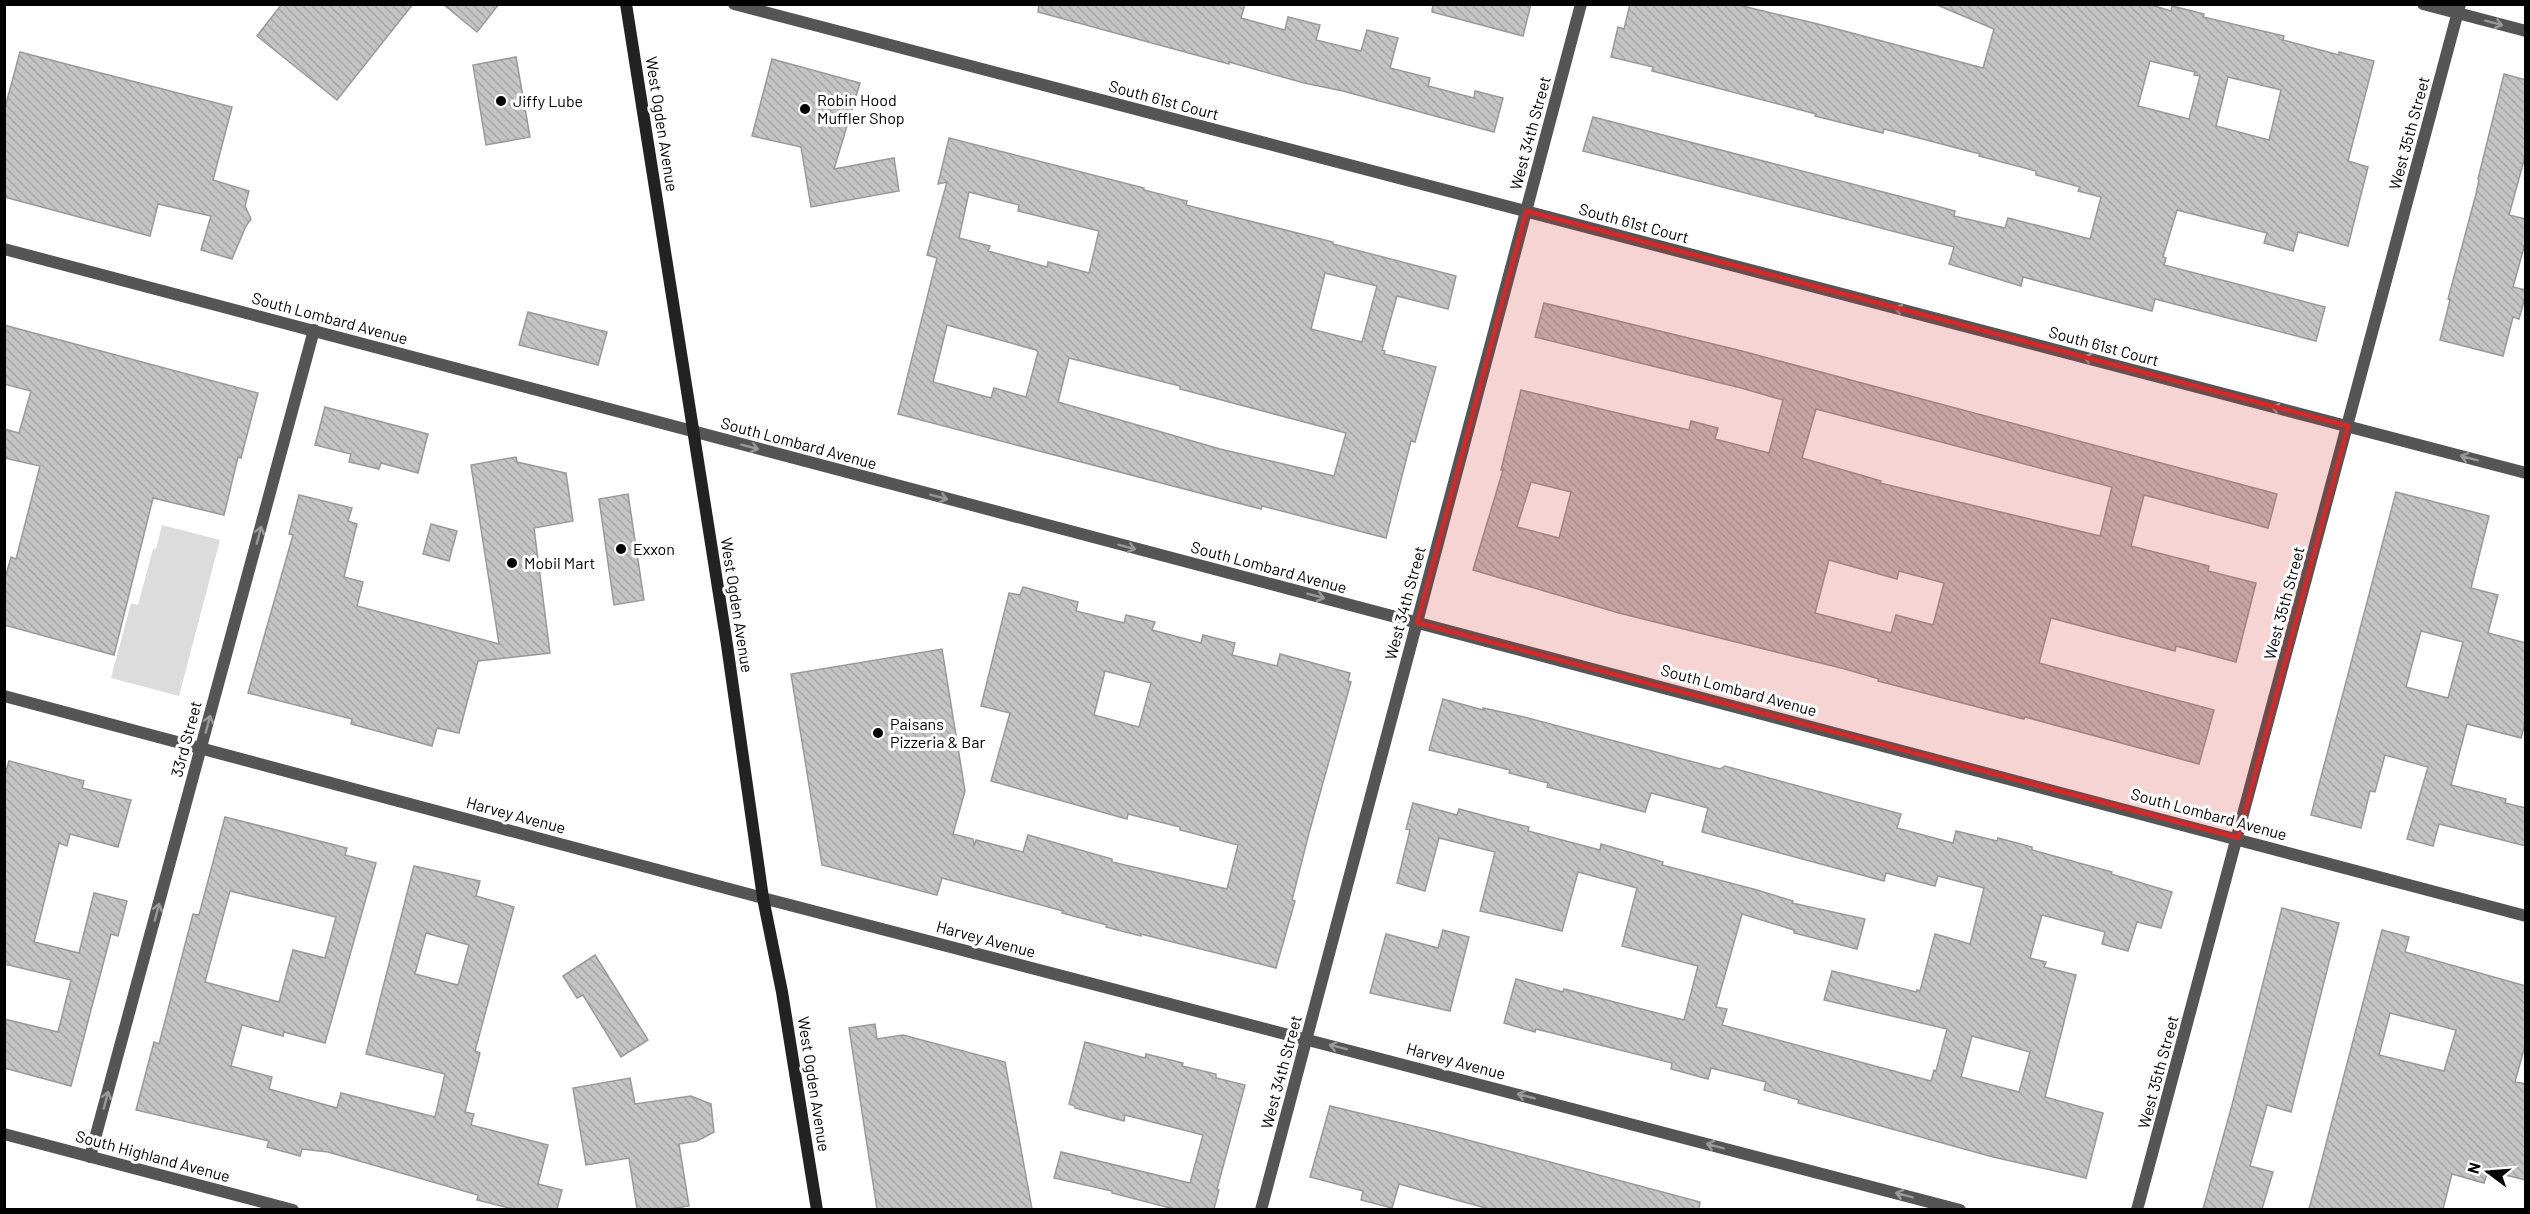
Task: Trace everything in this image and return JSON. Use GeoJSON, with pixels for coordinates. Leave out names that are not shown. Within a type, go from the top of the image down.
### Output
{"type":"FeatureCollection","features":[{"type":"Feature","properties":{"kind":"main road","name":"West Ogden Avenue"},"geometry":{"type":"LineString","coordinates":[[626,4],[694,432],[764,898],[782,992],[817,1209]]}},
{"type":"Feature","properties":{"kind":"street","name":"South 61st Court"},"geometry":{"type":"LineString","coordinates":[[734,4],[2526,473]]}},
{"type":"Feature","properties":{"kind":"street","name":"West 34th Street"},"geometry":{"type":"LineString","coordinates":[[1261,1209],[1581,4]]}},
{"type":"Feature","properties":{"kind":"street"},"geometry":{"type":"LineString","coordinates":[[2423,4],[2459,9],[2526,31]]}},
{"type":"Feature","properties":{"kind":"street","name":"West 35th Street"},"geometry":{"type":"LineString","coordinates":[[2138,1209],[2459,9]]}},
{"type":"Feature","properties":{"kind":"street","name":"South Lombard Avenue"},"geometry":{"type":"LineString","coordinates":[[4,249],[2526,915]]}},
{"type":"Feature","properties":{"kind":"street","name":"33rd Street"},"geometry":{"type":"LineString","coordinates":[[90,1156],[314,330]]}},
{"type":"Feature","properties":{"kind":"street","name":"Harvey Avenue"},"geometry":{"type":"LineString","coordinates":[[4,696],[764,898],[1960,1209]]}},
{"type":"Feature","properties":{"kind":"street","name":"South Highland Avenue"},"geometry":{"type":"LineString","coordinates":[[4,1134],[293,1209]]}},
{"type":"Feature","properties":{"kind":"highlighted area"},"geometry":{"type":"Polygon","coordinates":[[[1526,211],[2348,426],[2238,838],[1417,623],[1526,211]]]}},
{"type":"Feature","properties":{"kind":"shaded area"},"geometry":{"type":"Polygon","coordinates":[[[162,525],[220,540],[179,696],[111,678],[131,603],[138,605],[162,525]]]}},
{"type":"Feature","properties":{"kind":"building"},"geometry":{"type":"Polygon","coordinates":[[[282,4],[413,4],[337,100],[257,36],[282,4]]]}},
{"type":"Feature","properties":{"kind":"building"},"geometry":{"type":"Polygon","coordinates":[[[443,4],[499,4],[477,32],[443,4]]]}},
{"type":"Feature","properties":{"kind":"building"},"geometry":{"type":"Polygon","coordinates":[[[1039,4],[1245,4],[1241,18],[1285,30],[1288,17],[1320,25],[1316,40],[1361,51],[1367,30],[1398,38],[1390,68],[1430,78],[1428,86],[1474,98],[1475,91],[1503,98],[1494,132],[1038,12],[1039,4]]]}},
{"type":"Feature","properties":{"kind":"building"},"geometry":{"type":"Polygon","coordinates":[[[1433,4],[1531,4],[1523,36],[1432,12],[1433,4]]]}},
{"type":"Feature","properties":{"kind":"building"},"geometry":{"type":"Polygon","coordinates":[[[1630,4],[1734,4],[1983,68],[1994,29],[1935,4],[2148,4],[2171,11],[2172,6],[2204,14],[2203,17],[2284,36],[2283,40],[2339,55],[2339,52],[2374,61],[2348,161],[2368,167],[2348,246],[2298,232],[2293,251],[2264,243],[2267,233],[2177,210],[2163,257],[2166,258],[2164,265],[2325,307],[2316,341],[2155,299],[2152,311],[2023,277],[2021,286],[1949,264],[1954,247],[1583,151],[1593,117],[1955,211],[1954,216],[2005,228],[2008,218],[2090,239],[2101,197],[2078,191],[2080,187],[2036,175],[2036,171],[1979,156],[1980,154],[1884,129],[1883,133],[1815,116],[1816,114],[1652,71],[1653,67],[1611,57],[1618,27],[1624,29],[1630,4]],[[2150,61],[2138,106],[2189,119],[2200,76],[2194,75],[2195,72],[2150,61]],[[2228,77],[2216,126],[2269,140],[2281,90],[2228,77]]]}},
{"type":"Feature","properties":{"kind":"building"},"geometry":{"type":"Polygon","coordinates":[[[20,52],[232,107],[213,180],[249,191],[245,206],[251,219],[232,259],[201,250],[211,216],[158,204],[150,236],[4,197],[4,111],[20,52]]]}},
{"type":"Feature","properties":{"kind":"building","name":"Jiffy Lube"},"geometry":{"type":"Polygon","coordinates":[[[516,57],[530,137],[486,145],[473,65],[516,57]]]}},
{"type":"Feature","properties":{"kind":"building"},"geometry":{"type":"Polygon","coordinates":[[[772,59],[860,83],[834,169],[894,158],[899,191],[811,207],[801,147],[752,136],[772,59]]]}},
{"type":"Feature","properties":{"kind":"building"},"geometry":{"type":"Polygon","coordinates":[[[2504,74],[2526,80],[2526,153],[2509,215],[2526,219],[2526,240],[2513,287],[2526,290],[2526,294],[2519,319],[2513,317],[2503,356],[2440,340],[2450,300],[2448,299],[2476,194],[2504,74]]]}},
{"type":"Feature","properties":{"kind":"building"},"geometry":{"type":"Polygon","coordinates":[[[949,138],[1144,188],[1144,190],[1187,201],[1186,205],[1456,276],[1448,309],[1397,296],[1382,350],[1385,351],[1384,354],[1436,367],[1415,442],[1411,441],[1386,538],[1262,506],[1261,509],[898,414],[937,258],[927,255],[947,182],[938,184],[949,138]],[[969,192],[959,238],[990,246],[988,251],[1047,267],[1048,262],[1089,273],[1099,231],[1018,211],[1019,205],[969,192]],[[1325,273],[1311,329],[1362,342],[1377,286],[1325,273]],[[947,325],[933,382],[991,398],[994,388],[1026,397],[1038,352],[947,325]],[[1069,358],[1058,402],[1220,449],[1334,476],[1346,433],[1180,389],[1180,386],[1069,358]]]}},
{"type":"Feature","properties":{"kind":"building"},"geometry":{"type":"Polygon","coordinates":[[[1544,303],[1742,351],[2277,494],[2268,528],[2144,495],[2131,546],[2209,566],[2208,571],[2256,583],[2236,662],[2176,646],[2175,651],[2051,618],[2039,663],[2214,710],[2199,764],[2025,717],[2024,719],[1878,681],[1879,679],[1845,669],[1619,613],[1473,570],[1503,470],[1501,470],[1521,390],[1689,430],[1691,421],[1718,428],[1715,439],[1769,453],[1783,400],[1535,337],[1544,303]],[[1816,409],[1802,458],[1881,481],[1880,483],[2100,536],[2112,487],[1816,409]],[[1531,482],[1517,527],[1559,538],[1571,492],[1531,482]],[[1829,560],[1815,613],[1891,633],[1896,615],[1933,625],[1944,583],[1899,571],[1897,579],[1829,560]]]}},
{"type":"Feature","properties":{"kind":"building"},"geometry":{"type":"Polygon","coordinates":[[[528,312],[607,332],[598,365],[519,345],[528,312]]]}},
{"type":"Feature","properties":{"kind":"building"},"geometry":{"type":"Polygon","coordinates":[[[4,325],[258,393],[241,458],[238,457],[224,515],[153,498],[114,655],[4,625],[4,582],[11,557],[16,559],[40,466],[4,458],[4,429],[19,433],[31,391],[4,384],[4,325]]]}},
{"type":"Feature","properties":{"kind":"building"},"geometry":{"type":"Polygon","coordinates":[[[325,407],[428,434],[418,473],[381,463],[379,469],[349,462],[351,454],[315,445],[325,407]]]}},
{"type":"Feature","properties":{"kind":"building"},"geometry":{"type":"Polygon","coordinates":[[[516,457],[517,462],[566,473],[573,521],[534,528],[550,653],[478,661],[459,733],[437,728],[432,746],[351,724],[352,719],[248,693],[293,535],[289,534],[299,495],[352,508],[348,521],[357,524],[344,577],[363,582],[357,606],[499,644],[471,465],[516,457]]]}},
{"type":"Feature","properties":{"kind":"building"},"geometry":{"type":"Polygon","coordinates":[[[2396,492],[2489,516],[2471,588],[2498,595],[2488,633],[2526,643],[2526,720],[2521,738],[2467,724],[2451,785],[2506,799],[2505,803],[2526,808],[2526,846],[2439,824],[2433,846],[2407,839],[2428,767],[2385,755],[2375,792],[2370,791],[2361,828],[2311,815],[2396,492]],[[2421,631],[2406,687],[2448,698],[2463,642],[2421,631]]]}},
{"type":"Feature","properties":{"kind":"building","name":"Exxon"},"geometry":{"type":"Polygon","coordinates":[[[628,494],[644,600],[614,605],[599,499],[628,494]]]}},
{"type":"Feature","properties":{"kind":"building"},"geometry":{"type":"Polygon","coordinates":[[[431,524],[457,531],[449,561],[423,554],[431,524]]]}},
{"type":"Feature","properties":{"kind":"building"},"geometry":{"type":"Polygon","coordinates":[[[1023,587],[1078,602],[1076,611],[1124,623],[1126,615],[1155,622],[1152,630],[1201,643],[1203,635],[1235,643],[1232,655],[1277,666],[1280,654],[1350,673],[1348,681],[1351,682],[1309,833],[1292,900],[1295,901],[1276,968],[1106,927],[1107,925],[1062,913],[1063,911],[942,878],[937,895],[822,865],[791,674],[942,649],[965,791],[953,834],[973,839],[974,846],[976,840],[1023,852],[1028,835],[1112,859],[1112,862],[1227,889],[1238,845],[1180,830],[1180,827],[1128,814],[1127,819],[991,781],[1010,713],[981,706],[1009,593],[1020,595],[1023,587]],[[1105,671],[1094,715],[1139,727],[1151,683],[1105,671]]]}},
{"type":"Feature","properties":{"kind":"building"},"geometry":{"type":"Polygon","coordinates":[[[1443,699],[1483,710],[1483,708],[1524,717],[1720,769],[1725,766],[1901,814],[1897,828],[1953,843],[1956,831],[1997,841],[1998,838],[2172,892],[2161,928],[2137,922],[2128,951],[2102,944],[2105,932],[2042,915],[2030,958],[2046,962],[2044,967],[2076,975],[2045,1097],[2103,1113],[2086,1178],[1993,1157],[1798,1103],[1799,1100],[1764,1090],[1766,1082],[1711,1068],[1708,1079],[1671,1069],[1672,1063],[1504,1023],[1516,979],[1684,1020],[1698,966],[1622,946],[1637,888],[1578,872],[1562,931],[1480,911],[1495,852],[1439,838],[1425,891],[1397,883],[1410,830],[1406,829],[1413,803],[1457,815],[1459,809],[1529,827],[1528,831],[1600,850],[1601,844],[1663,862],[1662,865],[1793,901],[1792,903],[1865,919],[1857,949],[1794,933],[1794,930],[1742,914],[1716,1007],[1727,1009],[1722,1025],[1931,1081],[1934,1070],[1936,1071],[1947,1029],[1824,1000],[1832,971],[1916,992],[1920,991],[1935,934],[1970,944],[1984,888],[1938,876],[1935,886],[1886,873],[1884,881],[1702,832],[1708,808],[1651,793],[1645,812],[1547,787],[1548,783],[1509,773],[1510,770],[1429,750],[1443,699]],[[1972,1036],[1961,1077],[2019,1092],[2030,1052],[1972,1036]]]}},
{"type":"Feature","properties":{"kind":"building"},"geometry":{"type":"Polygon","coordinates":[[[9,761],[84,781],[82,788],[131,800],[118,847],[70,834],[67,846],[59,843],[34,942],[79,953],[94,893],[127,901],[118,936],[111,934],[71,1086],[4,1068],[4,1019],[58,1032],[71,980],[4,964],[4,778],[9,761]]]}},
{"type":"Feature","properties":{"kind":"building"},"geometry":{"type":"Polygon","coordinates":[[[225,817],[347,848],[345,855],[376,863],[325,1043],[284,1032],[283,1036],[242,1025],[231,1066],[272,1077],[269,1089],[337,1108],[341,1093],[435,1117],[445,1074],[366,1054],[414,866],[480,881],[476,896],[514,907],[475,1051],[480,1053],[465,1112],[474,1114],[471,1125],[548,1145],[538,1184],[562,1190],[557,1209],[513,1209],[477,1200],[478,1195],[328,1152],[302,1149],[300,1156],[267,1147],[269,1141],[136,1110],[154,1042],[159,1044],[193,914],[199,915],[225,817]],[[230,891],[205,982],[279,1002],[293,950],[325,958],[336,917],[230,891]],[[426,933],[415,974],[458,985],[469,945],[426,933]]]}},
{"type":"Feature","properties":{"kind":"building"},"geometry":{"type":"Polygon","coordinates":[[[2282,908],[2339,923],[2291,1112],[2267,1105],[2250,1166],[2273,1172],[2262,1209],[2203,1209],[2232,1105],[2282,908]]]}},
{"type":"Feature","properties":{"kind":"building"},"geometry":{"type":"Polygon","coordinates":[[[1443,930],[1469,937],[1450,1011],[1370,993],[1386,934],[1438,948],[1443,930]]]}},
{"type":"Feature","properties":{"kind":"building"},"geometry":{"type":"Polygon","coordinates":[[[2382,930],[2409,937],[2405,952],[2526,986],[2526,1042],[2515,1082],[2526,1084],[2526,1180],[2488,1171],[2484,1183],[2452,1174],[2443,1209],[2309,1209],[2382,930]],[[2390,1013],[2379,1055],[2444,1071],[2456,1030],[2390,1013]]]}},
{"type":"Feature","properties":{"kind":"building"},"geometry":{"type":"Polygon","coordinates":[[[595,955],[648,1040],[621,1057],[583,995],[577,998],[563,976],[595,955]]]}},
{"type":"Feature","properties":{"kind":"building"},"geometry":{"type":"Polygon","coordinates":[[[875,1024],[877,1039],[903,1035],[1005,1062],[1032,1209],[877,1209],[849,1028],[875,1024]]]}},
{"type":"Feature","properties":{"kind":"building"},"geometry":{"type":"Polygon","coordinates":[[[1085,1042],[1145,1058],[1146,1054],[1183,1063],[1182,1066],[1216,1074],[1216,1078],[1245,1085],[1217,1189],[1219,1190],[1214,1209],[1174,1209],[1112,1193],[1112,1191],[1054,1178],[1061,1152],[1190,1183],[1203,1135],[1125,1115],[1124,1121],[1075,1108],[1069,1104],[1085,1042]]]}},
{"type":"Feature","properties":{"kind":"building"},"geometry":{"type":"Polygon","coordinates":[[[630,1078],[635,1104],[691,1096],[711,1104],[714,1132],[697,1141],[679,1144],[689,1206],[670,1209],[637,1209],[629,1158],[586,1165],[573,1088],[630,1078]]]}},
{"type":"Feature","properties":{"kind":"building"},"geometry":{"type":"Polygon","coordinates":[[[1330,1106],[1434,1131],[1700,1202],[1699,1209],[1489,1209],[1399,1184],[1392,1208],[1361,1200],[1363,1191],[1310,1177],[1330,1106]]]}},
{"type":"Feature","properties":{"kind":"place","name":"Jiffy Lube"},"geometry":{"type":"Point","coordinates":[501,101]}},
{"type":"Feature","properties":{"kind":"place","name":"Robin Hood Muffler Shop"},"geometry":{"type":"Point","coordinates":[805,109]}},
{"type":"Feature","properties":{"kind":"place","name":"Exxon"},"geometry":{"type":"Point","coordinates":[621,549]}},
{"type":"Feature","properties":{"kind":"place","name":"Mobil Mart"},"geometry":{"type":"Point","coordinates":[512,563]}},
{"type":"Feature","properties":{"kind":"place","name":"Paisans Pizzeria & Bar"},"geometry":{"type":"Point","coordinates":[878,733]}}]}
